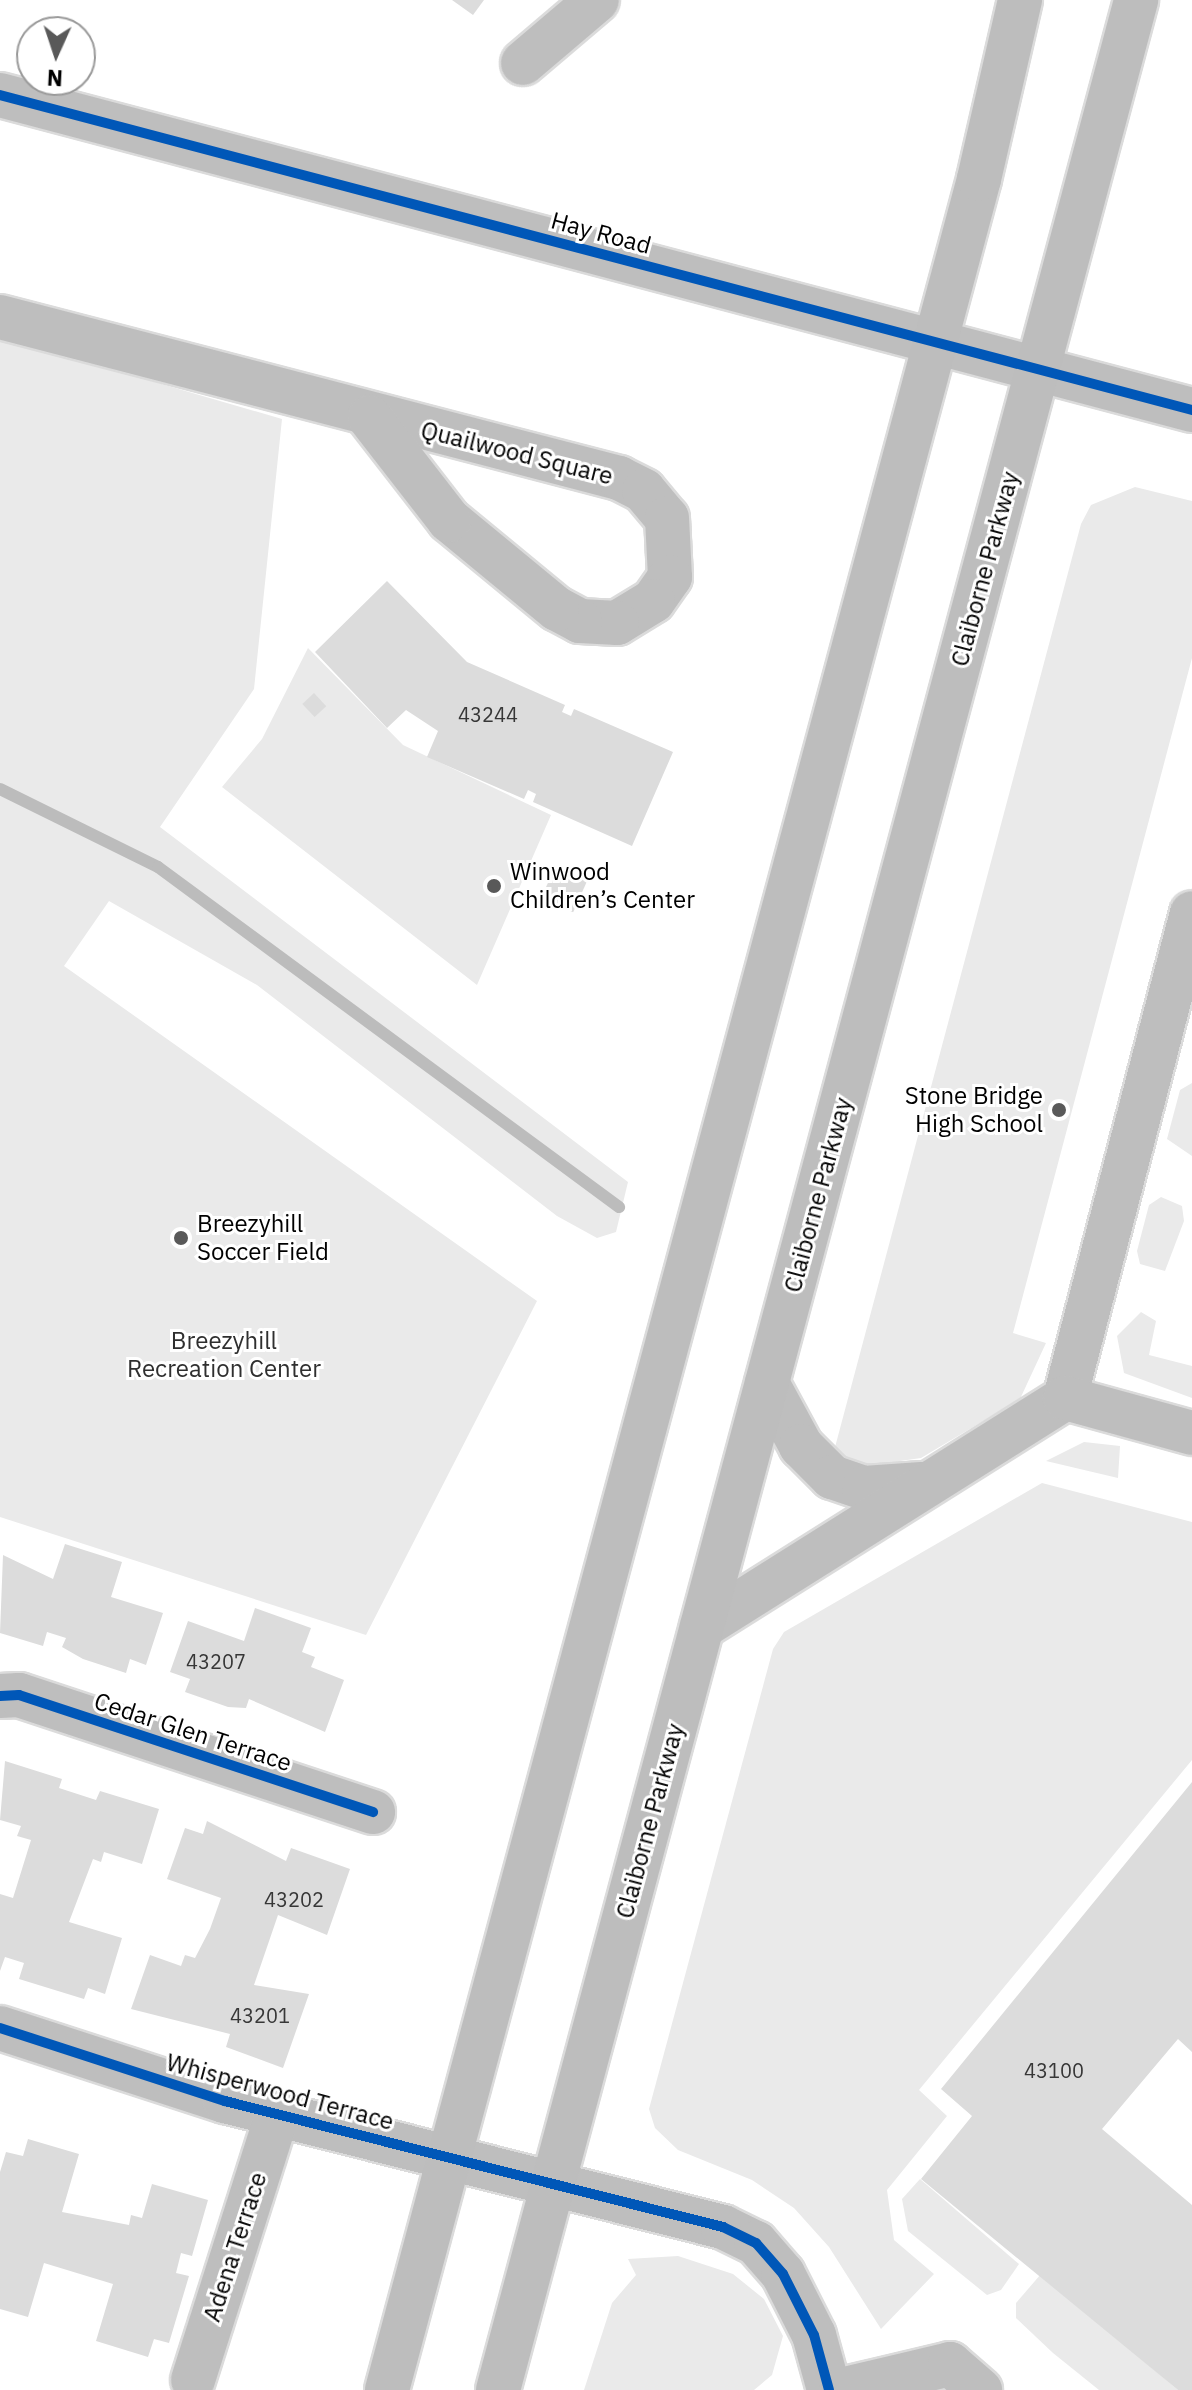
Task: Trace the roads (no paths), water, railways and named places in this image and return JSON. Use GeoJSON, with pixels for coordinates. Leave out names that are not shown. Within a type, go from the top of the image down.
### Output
{"type":"FeatureCollection","features":[{"type":"Feature","properties":{"kind":"main road"},"geometry":{"type":"LineString","coordinates":[[387,2390],[933,343],[1020,0]]}},
{"type":"Feature","properties":{"kind":"main road","name":"Claiborne Parkway"},"geometry":{"type":"LineString","coordinates":[[498,2390],[1136,0]]}},
{"type":"Feature","properties":{"kind":"street"},"geometry":{"type":"LineString","coordinates":[[523,63],[597,0]]}},
{"type":"Feature","properties":{"kind":"street","name":"Hay Road"},"geometry":{"type":"LineString","coordinates":[[0,95],[1192,410]]}},
{"type":"Feature","properties":{"kind":"street","name":"Quailwood Square"},"geometry":{"type":"LineString","coordinates":[[0,317],[369,417],[619,478],[644,491],[667,518],[670,577],[653,601],[617,623],[580,621],[557,609],[449,520],[369,417]]}},
{"type":"Feature","properties":{"kind":"street"},"geometry":{"type":"LineString","coordinates":[[702,1627],[1065,1398],[1192,913]]}},
{"type":"Feature","properties":{"kind":"street"},"geometry":{"type":"LineString","coordinates":[[767,1383],[801,1446],[832,1477],[864,1488],[929,1483]]}},
{"type":"Feature","properties":{"kind":"street"},"geometry":{"type":"LineString","coordinates":[[1065,1398],[1192,1433]]}},
{"type":"Feature","properties":{"kind":"street","name":"Cedar Glen Terrace"},"geometry":{"type":"LineString","coordinates":[[0,1696],[19,1695],[373,1812]]}},
{"type":"Feature","properties":{"kind":"street","name":"Whisperwood Terrace"},"geometry":{"type":"LineString","coordinates":[[2,2036],[277,2115],[553,2184],[654,2204],[756,2243],[783,2274],[814,2335],[829,2390]]}},
{"type":"Feature","properties":{"kind":"street","name":"Adena Terrace"},"geometry":{"type":"LineString","coordinates":[[193,2380],[277,2115]]}},
{"type":"Feature","properties":{"kind":"street"},"geometry":{"type":"LineString","coordinates":[[841,2390],[950,2364],[980,2390]]}},
{"type":"Feature","properties":{"kind":"waterway"},"geometry":{"type":"LineString","coordinates":[[0,789],[158,867],[619,1207]]}},
{"type":"Feature","properties":{"kind":"place","name":"Winwood Children’s Center"},"geometry":{"type":"Point","coordinates":[494,886]}},
{"type":"Feature","properties":{"kind":"place","name":"Stone Bridge High School"},"geometry":{"type":"Point","coordinates":[1059,1110]}},
{"type":"Feature","properties":{"kind":"place","name":"Breezyhill Soccer Field"},"geometry":{"type":"Point","coordinates":[181,1238]}},
{"type":"Feature","properties":{"kind":"park label","name":"Breezyhill Recreation Center"},"geometry":{"type":"Point","coordinates":[224,1355]}}]}
